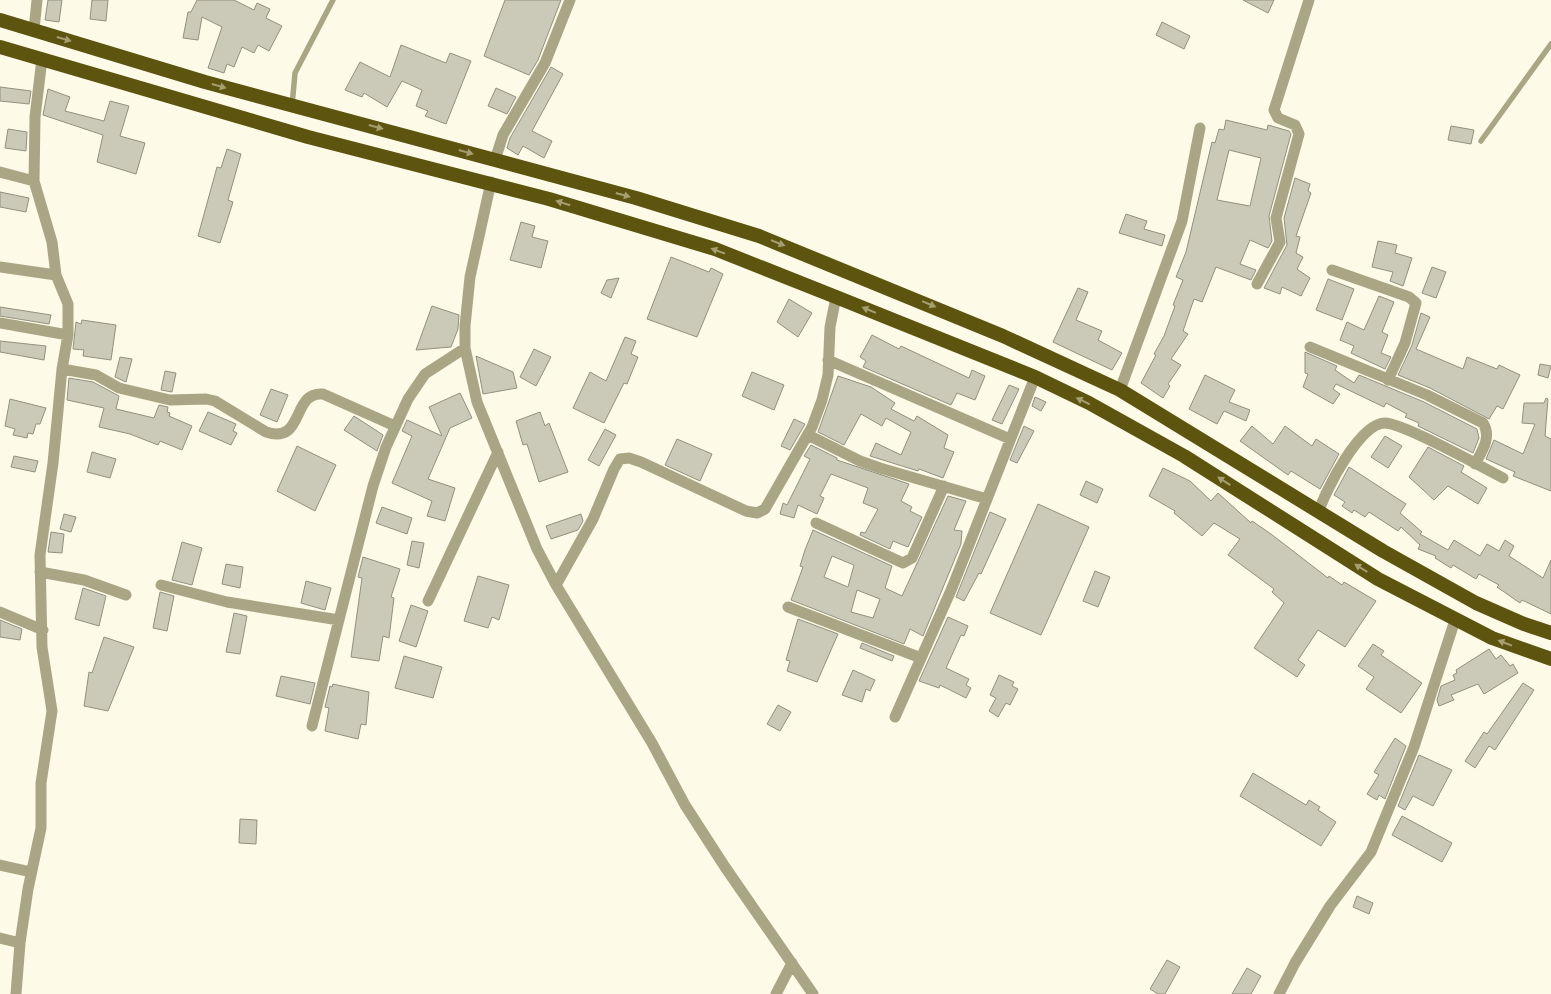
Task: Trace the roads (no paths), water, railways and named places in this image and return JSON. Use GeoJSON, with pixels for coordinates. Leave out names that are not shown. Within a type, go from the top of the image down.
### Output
{"type":"FeatureCollection","features":[{"type":"Feature","properties":{"kind":"highway"},"geometry":{"type":"LineString","coordinates":[[0,20],[292,106],[636,198],[759,236],[1003,336],[1120,390],[1382,551],[1476,603],[1524,624],[1551,632]]}},
{"type":"Feature","properties":{"kind":"highway"},"geometry":{"type":"LineString","coordinates":[[0,47],[308,137],[491,182],[715,249],[1035,377],[1089,403],[1184,456],[1378,580],[1492,638],[1551,659]]}},
{"type":"Feature","properties":{"kind":"street"},"geometry":{"type":"LineString","coordinates":[[34,30],[37,0]]}},
{"type":"Feature","properties":{"kind":"street"},"geometry":{"type":"LineString","coordinates":[[496,160],[503,135],[545,63],[570,0]]}},
{"type":"Feature","properties":{"kind":"street"},"geometry":{"type":"LineString","coordinates":[[1257,284],[1280,242],[1276,218],[1299,134],[1295,125],[1278,118],[1274,110],[1309,0]]}},
{"type":"Feature","properties":{"kind":"street"},"geometry":{"type":"LineString","coordinates":[[16,994],[20,943],[41,828],[41,782],[52,712],[42,646],[40,572],[62,369],[68,335],[68,304],[56,274],[52,242],[34,180],[35,117],[42,59]]}},
{"type":"Feature","properties":{"kind":"street"},"geometry":{"type":"LineString","coordinates":[[1120,390],[1182,222],[1200,128]]}},
{"type":"Feature","properties":{"kind":"street"},"geometry":{"type":"LineString","coordinates":[[0,172],[34,180]]}},
{"type":"Feature","properties":{"kind":"street"},"geometry":{"type":"LineString","coordinates":[[491,182],[470,277],[465,326],[465,348],[477,402],[537,549],[556,585],[652,743],[685,804],[734,881],[813,994]]}},
{"type":"Feature","properties":{"kind":"street"},"geometry":{"type":"LineString","coordinates":[[0,268],[56,274]]}},
{"type":"Feature","properties":{"kind":"street"},"geometry":{"type":"LineString","coordinates":[[1332,270],[1409,297],[1416,303],[1404,343],[1388,380]]}},
{"type":"Feature","properties":{"kind":"street"},"geometry":{"type":"LineString","coordinates":[[556,585],[593,519],[614,469],[620,460],[629,458],[640,462],[746,511],[757,513],[765,509],[773,499],[808,435],[822,400],[828,360],[830,327],[836,297]]}},
{"type":"Feature","properties":{"kind":"street"},"geometry":{"type":"LineString","coordinates":[[0,323],[68,335]]}},
{"type":"Feature","properties":{"kind":"street"},"geometry":{"type":"LineString","coordinates":[[1310,347],[1426,395],[1483,423],[1487,429],[1487,437],[1476,464]]}},
{"type":"Feature","properties":{"kind":"street"},"geometry":{"type":"LineString","coordinates":[[312,726],[373,486],[395,426],[408,399],[425,374],[465,348]]}},
{"type":"Feature","properties":{"kind":"street"},"geometry":{"type":"LineString","coordinates":[[828,360],[1010,439]]}},
{"type":"Feature","properties":{"kind":"street"},"geometry":{"type":"LineString","coordinates":[[62,369],[96,375],[118,388],[170,400],[206,399],[215,402],[266,432],[276,435],[284,434],[290,430],[308,398],[315,393],[323,394],[395,426]]}},
{"type":"Feature","properties":{"kind":"street"},"geometry":{"type":"LineString","coordinates":[[895,717],[952,588],[1035,377]]}},
{"type":"Feature","properties":{"kind":"street"},"geometry":{"type":"LineString","coordinates":[[1318,511],[1323,497],[1368,429],[1386,423],[1395,425],[1503,478]]}},
{"type":"Feature","properties":{"kind":"street"},"geometry":{"type":"LineString","coordinates":[[808,435],[860,461],[987,499]]}},
{"type":"Feature","properties":{"kind":"street"},"geometry":{"type":"LineString","coordinates":[[428,601],[498,452]]}},
{"type":"Feature","properties":{"kind":"street"},"geometry":{"type":"LineString","coordinates":[[816,523],[902,563],[912,558],[944,486]]}},
{"type":"Feature","properties":{"kind":"street"},"geometry":{"type":"LineString","coordinates":[[40,572],[84,580],[126,595]]}},
{"type":"Feature","properties":{"kind":"street"},"geometry":{"type":"LineString","coordinates":[[161,585],[227,602],[339,620]]}},
{"type":"Feature","properties":{"kind":"street"},"geometry":{"type":"LineString","coordinates":[[788,607],[921,658]]}},
{"type":"Feature","properties":{"kind":"street"},"geometry":{"type":"LineString","coordinates":[[0,612],[43,630]]}},
{"type":"Feature","properties":{"kind":"street"},"geometry":{"type":"LineString","coordinates":[[1279,994],[1295,963],[1330,906],[1371,852],[1414,747],[1455,620]]}},
{"type":"Feature","properties":{"kind":"street"},"geometry":{"type":"LineString","coordinates":[[0,865],[32,872]]}},
{"type":"Feature","properties":{"kind":"street"},"geometry":{"type":"LineString","coordinates":[[0,938],[20,943]]}},
{"type":"Feature","properties":{"kind":"street"},"geometry":{"type":"LineString","coordinates":[[776,994],[792,963]]}},
{"type":"Feature","properties":{"kind":"lane"},"geometry":{"type":"LineString","coordinates":[[292,106],[295,73],[333,0]]}},
{"type":"Feature","properties":{"kind":"lane"},"geometry":{"type":"LineString","coordinates":[[1481,141],[1551,44]]}}]}
